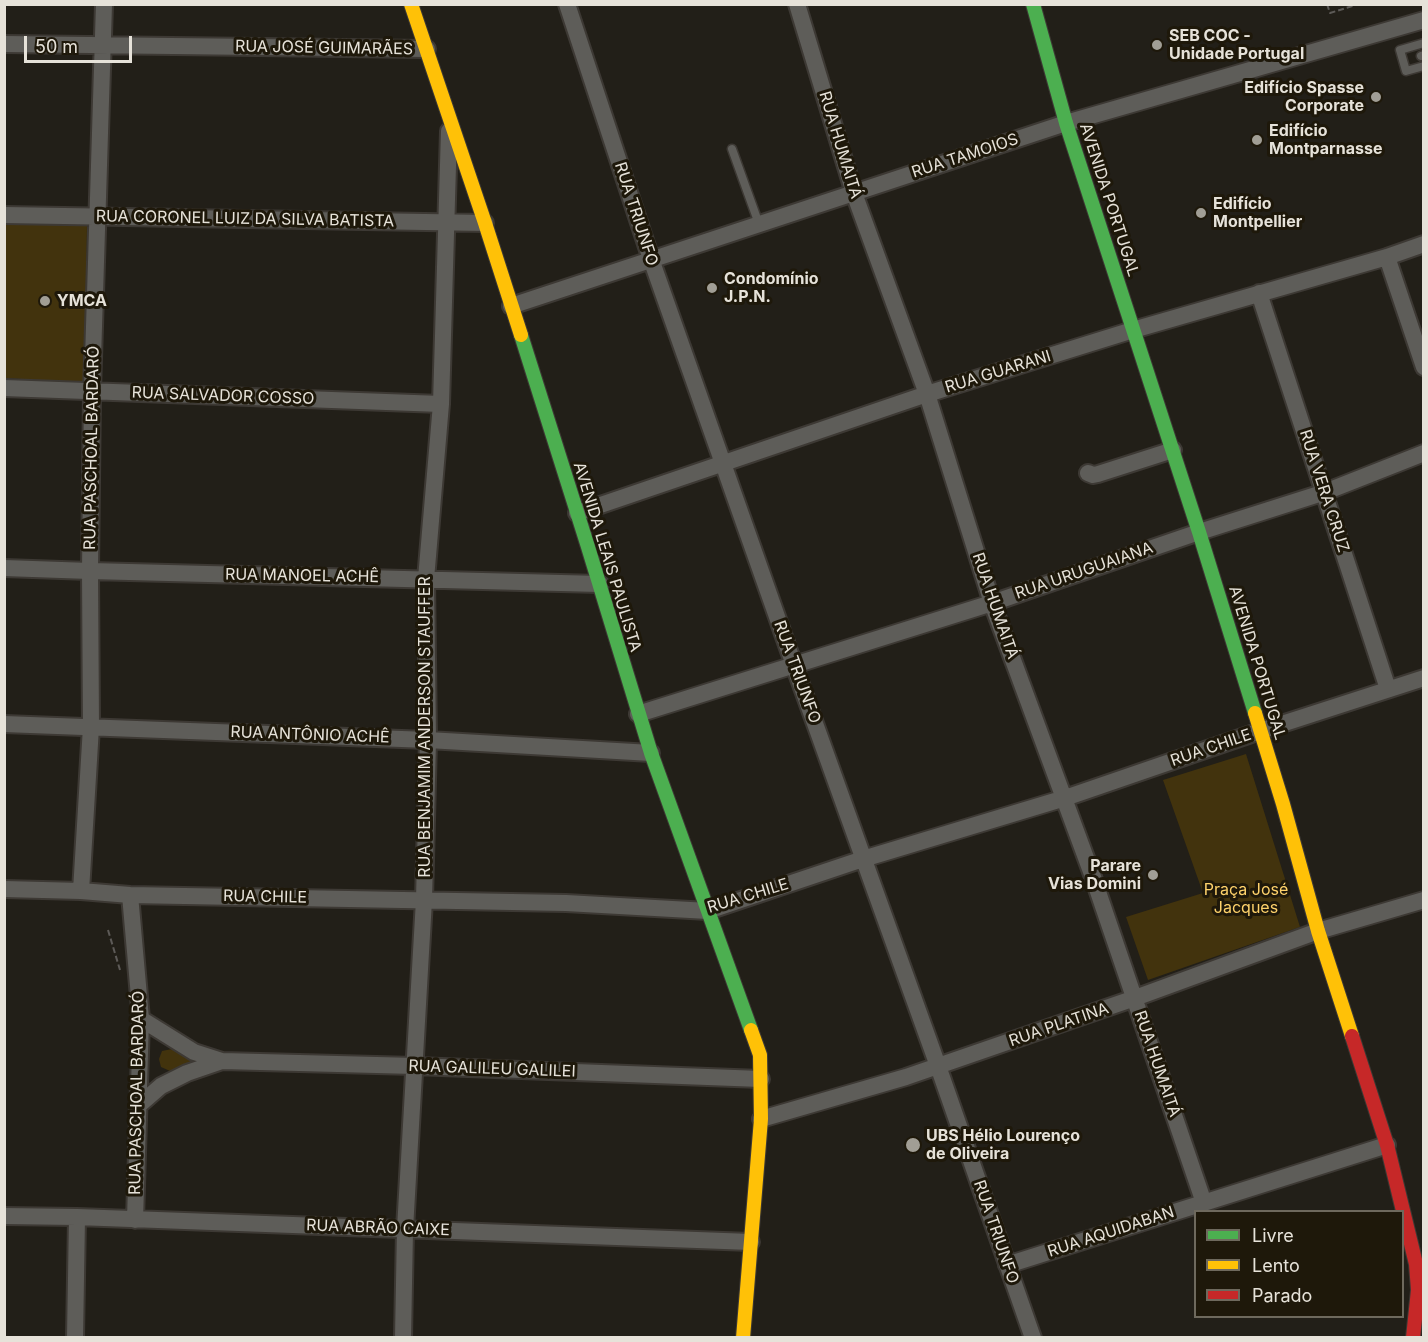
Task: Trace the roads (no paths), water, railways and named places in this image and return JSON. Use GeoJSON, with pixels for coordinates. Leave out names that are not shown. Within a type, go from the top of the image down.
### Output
{"type":"FeatureCollection","features":[{"type":"Feature","properties":{"kind":"street","name":"RUA PASCHOAL BARDARÓ"},"geometry":{"type":"LineString","coordinates":[[81,891],[91,727],[92,391],[104,4]]}},
{"type":"Feature","properties":{"kind":"street","name":"AVENIDA LEAIS PAULISTA"},"geometry":{"type":"LineString","coordinates":[[411,4],[485,223],[600,584],[638,714],[760,1055],[761,1119],[743,1338]]}},
{"type":"Feature","properties":{"kind":"street","name":"RUA TRIUNFO"},"geometry":{"type":"LineString","coordinates":[[567,4],[651,259],[1033,1338]]}},
{"type":"Feature","properties":{"kind":"street","name":"RUA HUMAITÁ"},"geometry":{"type":"LineString","coordinates":[[797,4],[854,193],[927,394],[992,603],[1136,998],[1204,1203]]}},
{"type":"Feature","properties":{"kind":"street","name":"AVENIDA PORTUGAL"},"geometry":{"type":"LineString","coordinates":[[1033,4],[1066,123],[1173,450],[1283,804],[1318,931],[1387,1145],[1403,1210]]}},
{"type":"Feature","properties":{"kind":"street","name":"RUA TAMOIOS"},"geometry":{"type":"LineString","coordinates":[[511,306],[1066,123],[1424,20]]}},
{"type":"Feature","properties":{"kind":"street","name":"RUA JOSÉ GUIMARÃES"},"geometry":{"type":"LineString","coordinates":[[4,44],[427,49]]}},
{"type":"Feature","properties":{"kind":"street","name":"RUA BENJAMIM ANDERSON STAUFFER"},"geometry":{"type":"LineString","coordinates":[[403,1338],[405,1229],[424,900],[428,740],[426,579],[441,404],[450,117]]}},
{"type":"Feature","properties":{"kind":"street","name":"RUA CORONEL LUIZ DA SILVA BATISTA"},"geometry":{"type":"LineString","coordinates":[[4,215],[485,223]]}},
{"type":"Feature","properties":{"kind":"street","name":"RUA GUARANI"},"geometry":{"type":"LineString","coordinates":[[577,513],[927,394],[1424,244]]}},
{"type":"Feature","properties":{"kind":"street"},"geometry":{"type":"LineString","coordinates":[[1387,257],[1424,367]]}},
{"type":"Feature","properties":{"kind":"street","name":"RUA VERA CRUZ"},"geometry":{"type":"LineString","coordinates":[[1259,293],[1389,689]]}},
{"type":"Feature","properties":{"kind":"street","name":"RUA SALVADOR COSSO"},"geometry":{"type":"LineString","coordinates":[[4,388],[441,404]]}},
{"type":"Feature","properties":{"kind":"street"},"geometry":{"type":"LineString","coordinates":[[1088,473],[1098,474],[1173,450]]}},
{"type":"Feature","properties":{"kind":"street","name":"RUA URUGUAIANA"},"geometry":{"type":"LineString","coordinates":[[638,714],[992,603],[1199,532],[1325,492],[1424,453]]}},
{"type":"Feature","properties":{"kind":"street","name":"RUA MANOEL ACHÊ"},"geometry":{"type":"LineString","coordinates":[[4,568],[600,584]]}},
{"type":"Feature","properties":{"kind":"street","name":"RUA CHILE"},"geometry":{"type":"LineString","coordinates":[[4,889],[130,895],[566,903],[708,911],[863,859],[1065,798],[1424,678]]}},
{"type":"Feature","properties":{"kind":"street","name":"RUA ANTÔNIO ACHÊ"},"geometry":{"type":"LineString","coordinates":[[4,724],[428,740],[651,753]]}},
{"type":"Feature","properties":{"kind":"street","name":"RUA PASCHOAL BARDARÓ"},"geometry":{"type":"LineString","coordinates":[[130,895],[141,1019],[135,1220]]}},
{"type":"Feature","properties":{"kind":"street","name":"RUA PLATINA"},"geometry":{"type":"LineString","coordinates":[[761,1119],[906,1077],[1136,998],[1318,931],[1424,900]]}},
{"type":"Feature","properties":{"kind":"street","name":"RUA GALILEU GALILEI"},"geometry":{"type":"LineString","coordinates":[[141,1019],[194,1052],[222,1061],[761,1079]]}},
{"type":"Feature","properties":{"kind":"street","name":"RUA GALILEU GALILEI"},"geometry":{"type":"LineString","coordinates":[[138,1106],[161,1086],[187,1073],[222,1061]]}},
{"type":"Feature","properties":{"kind":"street","name":"RUA AQUIDABAN"},"geometry":{"type":"LineString","coordinates":[[1007,1265],[1387,1145]]}},
{"type":"Feature","properties":{"kind":"street","name":"AVENIDA PORTUGAL"},"geometry":{"type":"LineString","coordinates":[[1404,1215],[1416,1264],[1418,1290],[1413,1338]]}},
{"type":"Feature","properties":{"kind":"street","name":"RUA ABRÃO CAIXE"},"geometry":{"type":"LineString","coordinates":[[4,1216],[751,1242]]}},
{"type":"Feature","properties":{"kind":"street"},"geometry":{"type":"LineString","coordinates":[[75,1338],[77,1217]]}},
{"type":"Feature","properties":{"kind":"lane"},"geometry":{"type":"LineString","coordinates":[[1424,43],[1400,50],[1406,71],[1424,66]]}},
{"type":"Feature","properties":{"kind":"lane"},"geometry":{"type":"LineString","coordinates":[[732,149],[759,224]]}},
{"type":"Feature","properties":{"kind":"place","name":"SEB COC - Unidade Portugal"},"geometry":{"type":"Point","coordinates":[1157,45]}},
{"type":"Feature","properties":{"kind":"place","name":"Edifício Spasse Corporate"},"geometry":{"type":"Point","coordinates":[1376,97]}},
{"type":"Feature","properties":{"kind":"place","name":"Edifício Montparnasse"},"geometry":{"type":"Point","coordinates":[1257,140]}},
{"type":"Feature","properties":{"kind":"place","name":"Edifício Montpellier"},"geometry":{"type":"Point","coordinates":[1201,213]}},
{"type":"Feature","properties":{"kind":"place","name":"Condomínio J.P.N."},"geometry":{"type":"Point","coordinates":[712,288]}},
{"type":"Feature","properties":{"kind":"place","name":"YMCA"},"geometry":{"type":"Point","coordinates":[45,301]}},
{"type":"Feature","properties":{"kind":"place","name":"Parare Vias Domini"},"geometry":{"type":"Point","coordinates":[1153,875]}},
{"type":"Feature","properties":{"kind":"place","name":"UBS Hélio Lourenço de Oliveira"},"geometry":{"type":"Point","coordinates":[913,1145]}},
{"type":"Feature","properties":{"kind":"park label","name":"Praça José Jacques"},"geometry":{"type":"Point","coordinates":[1246,899]}}]}
